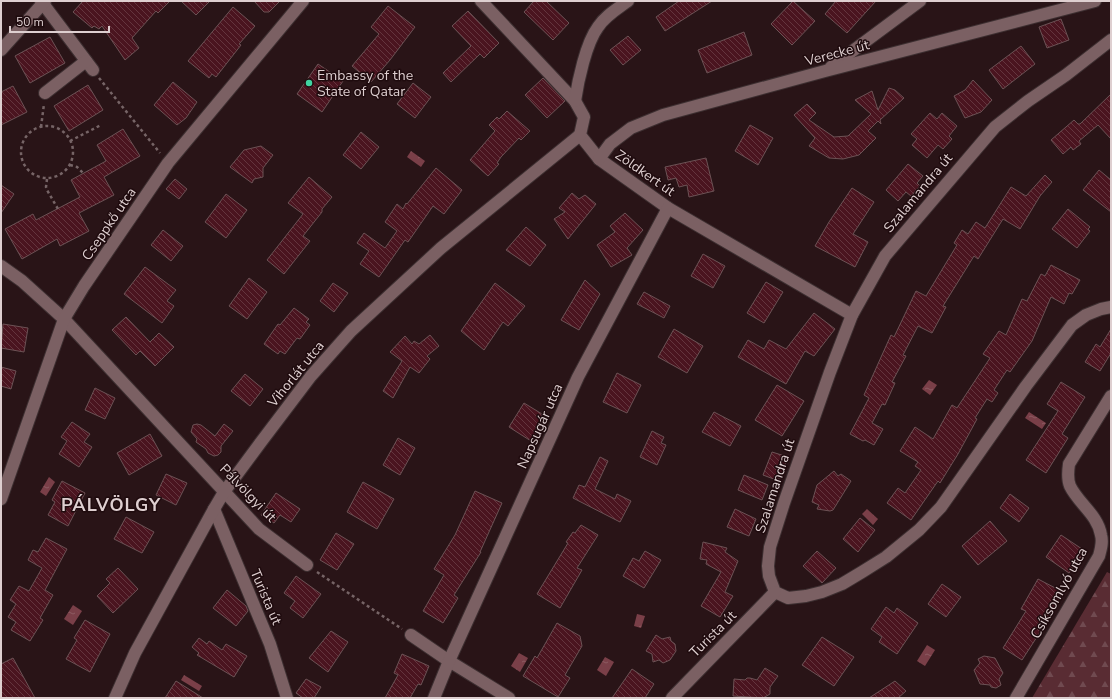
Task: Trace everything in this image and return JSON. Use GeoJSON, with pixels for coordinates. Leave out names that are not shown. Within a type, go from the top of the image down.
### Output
{"type":"FeatureCollection","features":[{"type":"Feature","properties":{"kind":"street","name":"Cseppkő utca"},"geometry":{"type":"LineString","coordinates":[[1,499],[64,319],[84,286],[168,163],[303,1]]}},
{"type":"Feature","properties":{"kind":"street"},"geometry":{"type":"LineString","coordinates":[[481,1],[575,101],[584,117],[580,135]]}},
{"type":"Feature","properties":{"kind":"street"},"geometry":{"type":"LineString","coordinates":[[575,101],[578,82],[597,28],[608,16],[628,1]]}},
{"type":"Feature","properties":{"kind":"street"},"geometry":{"type":"LineString","coordinates":[[825,71],[920,1]]}},
{"type":"Feature","properties":{"kind":"street","name":"Verecke út"},"geometry":{"type":"LineString","coordinates":[[599,159],[610,144],[632,128],[663,115],[825,71],[1095,1]]}},
{"type":"Feature","properties":{"kind":"street"},"geometry":{"type":"LineString","coordinates":[[1,50],[43,2],[92,69],[45,93]]}},
{"type":"Feature","properties":{"kind":"street","name":"Szalamandra út"},"geometry":{"type":"LineString","coordinates":[[775,592],[769,576],[768,566],[770,547],[784,503],[852,315],[885,256],[995,126],[1066,75],[1111,40]]}},
{"type":"Feature","properties":{"kind":"street","name":"Zöldkert út"},"geometry":{"type":"LineString","coordinates":[[580,135],[599,159],[668,208],[852,315]]}},
{"type":"Feature","properties":{"kind":"street","name":"Vihorlát utca"},"geometry":{"type":"LineString","coordinates":[[116,698],[135,653],[224,492],[312,376],[351,331],[441,248],[580,135]]}},
{"type":"Feature","properties":{"kind":"street","name":"Napsugár utca"},"geometry":{"type":"LineString","coordinates":[[434,698],[449,661],[578,377],[668,208]]}},
{"type":"Feature","properties":{"kind":"street","name":"Pálvölgyi út"},"geometry":{"type":"LineString","coordinates":[[1,266],[22,281],[64,319],[259,529],[307,565]]}},
{"type":"Feature","properties":{"kind":"street"},"geometry":{"type":"LineString","coordinates":[[775,592],[788,598],[806,596],[822,592],[842,584],[886,557],[918,530],[941,507],[1026,386],[1072,325],[1086,315],[1100,309],[1111,308]]}},
{"type":"Feature","properties":{"kind":"street","name":"Csíksomlyó utca"},"geometry":{"type":"LineString","coordinates":[[1016,698],[1099,556],[1102,545],[1098,525],[1070,485],[1068,474],[1069,464],[1111,396]]}},
{"type":"Feature","properties":{"kind":"street","name":"Turista út"},"geometry":{"type":"LineString","coordinates":[[214,509],[270,644],[287,698]]}},
{"type":"Feature","properties":{"kind":"street","name":"Turista út"},"geometry":{"type":"LineString","coordinates":[[672,698],[775,592]]}},
{"type":"Feature","properties":{"kind":"street"},"geometry":{"type":"LineString","coordinates":[[411,635],[449,661],[509,698]]}},
{"type":"Feature","properties":{"kind":"path"},"geometry":{"type":"LineString","coordinates":[[92,69],[168,163]]}},
{"type":"Feature","properties":{"kind":"path"},"geometry":{"type":"LineString","coordinates":[[41,127],[45,93]]}},
{"type":"Feature","properties":{"kind":"path"},"geometry":{"type":"LineString","coordinates":[[70,141],[101,125]]}},
{"type":"Feature","properties":{"kind":"path"},"geometry":{"type":"LineString","coordinates":[[53,127],[62,131],[70,141],[73,154],[70,165],[61,175],[53,178],[37,177],[24,166],[20,150],[23,141],[28,134],[36,128],[53,127]]}},
{"type":"Feature","properties":{"kind":"path"},"geometry":{"type":"LineString","coordinates":[[70,165],[77,167],[83,174]]}},
{"type":"Feature","properties":{"kind":"path"},"geometry":{"type":"LineString","coordinates":[[47,178],[46,187],[58,209]]}},
{"type":"Feature","properties":{"kind":"path"},"geometry":{"type":"LineString","coordinates":[[307,565],[411,635]]}},
{"type":"Feature","properties":{"kind":"green space"},"geometry":{"type":"Polygon","coordinates":[[[1107,572],[1111,574],[1111,698],[1032,698],[1107,572]]]}},
{"type":"Feature","properties":{"kind":"water"},"geometry":{"type":"Polygon","coordinates":[[[411,151],[425,161],[421,167],[407,157],[411,151]]]}},
{"type":"Feature","properties":{"kind":"water"},"geometry":{"type":"Polygon","coordinates":[[[929,380],[937,385],[930,395],[922,389],[929,380]]]}},
{"type":"Feature","properties":{"kind":"water"},"geometry":{"type":"Polygon","coordinates":[[[1029,412],[1046,423],[1042,429],[1025,418],[1029,412]]]}},
{"type":"Feature","properties":{"kind":"water"},"geometry":{"type":"Polygon","coordinates":[[[49,477],[55,482],[46,496],[40,492],[49,477]]]}},
{"type":"Feature","properties":{"kind":"water"},"geometry":{"type":"Polygon","coordinates":[[[867,509],[878,519],[873,525],[862,514],[867,509]]]}},
{"type":"Feature","properties":{"kind":"water"},"geometry":{"type":"Polygon","coordinates":[[[73,605],[82,611],[73,625],[64,619],[73,605]]]}},
{"type":"Feature","properties":{"kind":"water"},"geometry":{"type":"Polygon","coordinates":[[[637,614],[645,616],[641,628],[634,626],[637,614]]]}},
{"type":"Feature","properties":{"kind":"water"},"geometry":{"type":"Polygon","coordinates":[[[927,645],[935,650],[925,666],[917,661],[927,645]]]}},
{"type":"Feature","properties":{"kind":"water"},"geometry":{"type":"Polygon","coordinates":[[[519,653],[528,658],[520,672],[511,666],[519,653]]]}},
{"type":"Feature","properties":{"kind":"water"},"geometry":{"type":"Polygon","coordinates":[[[605,657],[614,662],[606,676],[597,670],[605,657]]]}},
{"type":"Feature","properties":{"kind":"water"},"geometry":{"type":"Polygon","coordinates":[[[184,675],[202,686],[199,691],[181,680],[184,675]]]}},
{"type":"Feature","properties":{"kind":"building"},"geometry":{"type":"Polygon","coordinates":[[[83,1],[170,1],[158,13],[156,11],[132,38],[139,48],[125,60],[102,26],[99,29],[94,26],[92,28],[73,12],[83,1]]]}},
{"type":"Feature","properties":{"kind":"building"},"geometry":{"type":"Polygon","coordinates":[[[181,1],[210,1],[196,15],[181,1]]]}},
{"type":"Feature","properties":{"kind":"building"},"geometry":{"type":"Polygon","coordinates":[[[254,1],[280,1],[269,12],[264,12],[254,1]]]}},
{"type":"Feature","properties":{"kind":"building"},"geometry":{"type":"Polygon","coordinates":[[[534,1],[546,1],[569,23],[553,40],[524,12],[534,1]]]}},
{"type":"Feature","properties":{"kind":"building"},"geometry":{"type":"Polygon","coordinates":[[[679,1],[712,1],[665,31],[656,17],[679,1]]]}},
{"type":"Feature","properties":{"kind":"building"},"geometry":{"type":"Polygon","coordinates":[[[793,1],[815,21],[792,45],[771,24],[793,1]]]}},
{"type":"Feature","properties":{"kind":"building"},"geometry":{"type":"Polygon","coordinates":[[[836,1],[876,1],[847,33],[825,14],[836,1]]]}},
{"type":"Feature","properties":{"kind":"building"},"geometry":{"type":"Polygon","coordinates":[[[388,6],[415,27],[371,82],[352,66],[379,34],[371,27],[388,6]]]}},
{"type":"Feature","properties":{"kind":"building"},"geometry":{"type":"Polygon","coordinates":[[[233,7],[255,26],[239,44],[241,45],[216,77],[212,74],[209,78],[188,61],[233,7]]]}},
{"type":"Feature","properties":{"kind":"building"},"geometry":{"type":"Polygon","coordinates":[[[468,11],[499,43],[484,58],[480,54],[451,82],[443,73],[471,46],[452,26],[468,11]]]}},
{"type":"Feature","properties":{"kind":"building"},"geometry":{"type":"Polygon","coordinates":[[[1061,19],[1069,40],[1047,48],[1039,27],[1061,19]]]}},
{"type":"Feature","properties":{"kind":"building"},"geometry":{"type":"Polygon","coordinates":[[[744,32],[752,55],[707,73],[698,50],[744,32]]]}},
{"type":"Feature","properties":{"kind":"building"},"geometry":{"type":"Polygon","coordinates":[[[628,36],[641,50],[623,65],[610,50],[628,36]]]}},
{"type":"Feature","properties":{"kind":"building"},"geometry":{"type":"Polygon","coordinates":[[[50,37],[65,63],[30,83],[15,56],[50,37]]]}},
{"type":"Feature","properties":{"kind":"building"},"geometry":{"type":"Polygon","coordinates":[[[1021,46],[1035,64],[1003,89],[989,70],[1021,46]]]}},
{"type":"Feature","properties":{"kind":"building"},"geometry":{"type":"Polygon","coordinates":[[[318,64],[343,81],[322,112],[297,94],[318,64]]]}},
{"type":"Feature","properties":{"kind":"building"},"geometry":{"type":"Polygon","coordinates":[[[543,78],[565,101],[547,118],[525,95],[543,78]]]}},
{"type":"Feature","properties":{"kind":"building"},"geometry":{"type":"Polygon","coordinates":[[[973,80],[992,100],[981,112],[965,118],[954,96],[965,90],[973,80]]]}},
{"type":"Feature","properties":{"kind":"building"},"geometry":{"type":"Polygon","coordinates":[[[173,82],[197,102],[186,118],[177,125],[154,105],[173,82]]]}},
{"type":"Feature","properties":{"kind":"building"},"geometry":{"type":"Polygon","coordinates":[[[413,83],[431,97],[415,118],[397,104],[413,83]]]}},
{"type":"Feature","properties":{"kind":"building"},"geometry":{"type":"Polygon","coordinates":[[[88,85],[103,110],[69,131],[54,106],[88,85]]]}},
{"type":"Feature","properties":{"kind":"building"},"geometry":{"type":"Polygon","coordinates":[[[13,86],[27,112],[1,125],[1,92],[13,86]]]}},
{"type":"Feature","properties":{"kind":"building"},"geometry":{"type":"Polygon","coordinates":[[[889,88],[895,90],[904,98],[880,120],[881,124],[878,121],[868,131],[876,138],[859,155],[843,159],[829,158],[809,146],[815,138],[794,115],[807,104],[816,113],[809,120],[834,137],[848,136],[871,114],[855,100],[872,91],[878,110],[889,88]]]}},
{"type":"Feature","properties":{"kind":"building"},"geometry":{"type":"Polygon","coordinates":[[[1111,94],[1111,139],[1098,125],[1079,141],[1081,144],[1073,150],[1071,147],[1063,154],[1051,140],[1074,120],[1080,124],[1111,94]]]}},
{"type":"Feature","properties":{"kind":"building"},"geometry":{"type":"Polygon","coordinates":[[[507,111],[530,131],[521,140],[519,138],[501,157],[497,163],[499,164],[488,176],[470,160],[495,131],[489,125],[497,117],[499,119],[507,111]]]}},
{"type":"Feature","properties":{"kind":"building"},"geometry":{"type":"Polygon","coordinates":[[[930,113],[937,119],[942,113],[957,126],[949,136],[952,139],[943,149],[938,145],[927,158],[912,145],[917,139],[911,134],[930,113]]]}},
{"type":"Feature","properties":{"kind":"building"},"geometry":{"type":"Polygon","coordinates":[[[750,125],[773,138],[758,165],[735,151],[750,125]]]}},
{"type":"Feature","properties":{"kind":"building"},"geometry":{"type":"Polygon","coordinates":[[[123,129],[140,156],[104,177],[114,195],[79,213],[89,231],[60,246],[57,239],[22,259],[5,229],[33,214],[36,220],[80,197],[71,180],[106,161],[97,145],[123,129]]]}},
{"type":"Feature","properties":{"kind":"building"},"geometry":{"type":"Polygon","coordinates":[[[361,132],[379,147],[361,169],[343,155],[361,132]]]}},
{"type":"Feature","properties":{"kind":"building"},"geometry":{"type":"Polygon","coordinates":[[[261,146],[273,155],[263,168],[263,177],[254,179],[252,183],[230,167],[244,150],[261,146]]]}},
{"type":"Feature","properties":{"kind":"building"},"geometry":{"type":"Polygon","coordinates":[[[706,158],[714,191],[689,197],[687,185],[679,187],[676,178],[668,180],[665,167],[706,158]]]}},
{"type":"Feature","properties":{"kind":"building"},"geometry":{"type":"Polygon","coordinates":[[[908,164],[923,176],[917,183],[920,186],[911,196],[906,192],[898,201],[886,190],[908,164]]]}},
{"type":"Feature","properties":{"kind":"building"},"geometry":{"type":"Polygon","coordinates":[[[436,168],[462,190],[444,214],[433,206],[408,242],[405,240],[379,277],[360,264],[369,251],[357,243],[364,233],[385,248],[397,231],[385,222],[397,204],[403,209],[406,203],[407,204],[436,168]]]}},
{"type":"Feature","properties":{"kind":"building"},"geometry":{"type":"Polygon","coordinates":[[[1099,170],[1111,180],[1111,212],[1083,190],[1099,170]]]}},
{"type":"Feature","properties":{"kind":"building"},"geometry":{"type":"Polygon","coordinates":[[[1045,175],[1052,182],[1040,196],[1020,229],[1003,219],[978,259],[974,256],[943,306],[946,307],[932,333],[918,326],[903,355],[906,356],[892,382],[895,383],[885,405],[882,404],[872,423],[883,429],[874,445],[850,434],[869,398],[864,395],[891,335],[894,337],[916,291],[926,296],[957,245],[954,243],[962,230],[968,234],[976,222],[985,228],[1011,187],[1026,196],[1045,175]]]}},
{"type":"Feature","properties":{"kind":"building"},"geometry":{"type":"Polygon","coordinates":[[[309,177],[332,197],[303,236],[310,241],[284,274],[267,260],[303,214],[288,203],[309,177]]]}},
{"type":"Feature","properties":{"kind":"building"},"geometry":{"type":"Polygon","coordinates":[[[175,179],[187,189],[179,199],[166,189],[175,179]]]}},
{"type":"Feature","properties":{"kind":"building"},"geometry":{"type":"Polygon","coordinates":[[[1,185],[14,194],[1,213],[1,185]]]}},
{"type":"Feature","properties":{"kind":"building"},"geometry":{"type":"Polygon","coordinates":[[[852,188],[874,202],[853,234],[868,242],[855,267],[815,246],[852,188]]]}},
{"type":"Feature","properties":{"kind":"building"},"geometry":{"type":"Polygon","coordinates":[[[572,193],[579,199],[585,195],[596,204],[568,239],[554,219],[565,212],[559,208],[572,193]]]}},
{"type":"Feature","properties":{"kind":"building"},"geometry":{"type":"Polygon","coordinates":[[[226,194],[247,210],[226,238],[205,222],[226,194]]]}},
{"type":"Feature","properties":{"kind":"building"},"geometry":{"type":"Polygon","coordinates":[[[1068,209],[1090,227],[1088,229],[1090,231],[1077,248],[1052,229],[1068,209]]]}},
{"type":"Feature","properties":{"kind":"building"},"geometry":{"type":"Polygon","coordinates":[[[625,213],[643,230],[627,248],[632,255],[611,267],[597,245],[615,232],[610,226],[625,213]]]}},
{"type":"Feature","properties":{"kind":"building"},"geometry":{"type":"Polygon","coordinates":[[[526,227],[546,245],[530,266],[506,250],[526,227]]]}},
{"type":"Feature","properties":{"kind":"building"},"geometry":{"type":"Polygon","coordinates":[[[163,230],[183,246],[171,261],[151,245],[163,230]]]}},
{"type":"Feature","properties":{"kind":"building"},"geometry":{"type":"Polygon","coordinates":[[[703,254],[725,266],[713,288],[691,276],[703,254]]]}},
{"type":"Feature","properties":{"kind":"building"},"geometry":{"type":"Polygon","coordinates":[[[1051,265],[1080,280],[1072,294],[1069,293],[1064,304],[1051,297],[1032,341],[1010,372],[1007,370],[994,390],[998,393],[992,402],[987,399],[975,418],[977,419],[958,454],[940,483],[938,481],[911,520],[887,503],[898,488],[905,493],[921,470],[915,466],[918,462],[900,451],[915,427],[933,439],[952,405],[957,408],[990,358],[983,354],[999,331],[1006,335],[1022,299],[1027,301],[1041,274],[1045,276],[1051,265]]]}},
{"type":"Feature","properties":{"kind":"building"},"geometry":{"type":"Polygon","coordinates":[[[145,267],[176,290],[167,301],[174,306],[162,323],[124,294],[145,267]]]}},
{"type":"Feature","properties":{"kind":"building"},"geometry":{"type":"Polygon","coordinates":[[[249,278],[267,292],[247,319],[229,306],[249,278]]]}},
{"type":"Feature","properties":{"kind":"building"},"geometry":{"type":"Polygon","coordinates":[[[585,280],[600,294],[579,330],[561,320],[585,280]]]}},
{"type":"Feature","properties":{"kind":"building"},"geometry":{"type":"Polygon","coordinates":[[[766,282],[783,292],[764,323],[747,313],[766,282]]]}},
{"type":"Feature","properties":{"kind":"building"},"geometry":{"type":"Polygon","coordinates":[[[333,283],[348,293],[334,312],[320,301],[333,283]]]}},
{"type":"Feature","properties":{"kind":"building"},"geometry":{"type":"Polygon","coordinates":[[[495,283],[525,306],[508,326],[503,322],[484,350],[461,331],[495,283]]]}},
{"type":"Feature","properties":{"kind":"building"},"geometry":{"type":"Polygon","coordinates":[[[644,292],[670,306],[664,318],[637,304],[644,292]]]}},
{"type":"Feature","properties":{"kind":"building"},"geometry":{"type":"Polygon","coordinates":[[[294,308],[309,319],[306,322],[310,325],[300,339],[297,338],[285,354],[280,351],[278,354],[264,344],[278,324],[280,325],[294,308]]]}},
{"type":"Feature","properties":{"kind":"building"},"geometry":{"type":"Polygon","coordinates":[[[814,313],[835,329],[814,356],[805,351],[786,384],[738,357],[748,340],[764,349],[769,340],[786,349],[814,313]]]}},
{"type":"Feature","properties":{"kind":"building"},"geometry":{"type":"Polygon","coordinates":[[[126,317],[150,342],[159,333],[174,347],[155,366],[140,351],[136,355],[112,330],[126,317]]]}},
{"type":"Feature","properties":{"kind":"building"},"geometry":{"type":"Polygon","coordinates":[[[3,324],[28,328],[24,352],[1,348],[3,324]]]}},
{"type":"Feature","properties":{"kind":"building"},"geometry":{"type":"Polygon","coordinates":[[[674,329],[703,346],[687,373],[658,357],[674,329]]]}},
{"type":"Feature","properties":{"kind":"building"},"geometry":{"type":"Polygon","coordinates":[[[1111,329],[1111,353],[1100,371],[1085,362],[1096,344],[1100,347],[1111,329]]]}},
{"type":"Feature","properties":{"kind":"building"},"geometry":{"type":"Polygon","coordinates":[[[430,335],[439,346],[427,356],[430,359],[419,373],[410,367],[393,398],[383,391],[402,361],[390,352],[405,336],[412,344],[414,341],[419,344],[430,335]]]}},
{"type":"Feature","properties":{"kind":"building"},"geometry":{"type":"Polygon","coordinates":[[[1,367],[16,371],[11,389],[1,386],[1,367]]]}},
{"type":"Feature","properties":{"kind":"building"},"geometry":{"type":"Polygon","coordinates":[[[617,373],[641,385],[627,413],[603,402],[617,373]]]}},
{"type":"Feature","properties":{"kind":"building"},"geometry":{"type":"Polygon","coordinates":[[[245,374],[263,389],[250,406],[231,391],[245,374]]]}},
{"type":"Feature","properties":{"kind":"building"},"geometry":{"type":"Polygon","coordinates":[[[1061,382],[1085,397],[1062,434],[1068,438],[1046,473],[1026,460],[1058,411],[1047,404],[1061,382]]]}},
{"type":"Feature","properties":{"kind":"building"},"geometry":{"type":"Polygon","coordinates":[[[777,385],[804,401],[782,436],[755,420],[777,385]]]}},
{"type":"Feature","properties":{"kind":"building"},"geometry":{"type":"Polygon","coordinates":[[[95,388],[115,398],[105,419],[85,410],[95,388]]]}},
{"type":"Feature","properties":{"kind":"building"},"geometry":{"type":"Polygon","coordinates":[[[524,403],[542,414],[538,429],[531,441],[509,427],[524,403]]]}},
{"type":"Feature","properties":{"kind":"building"},"geometry":{"type":"Polygon","coordinates":[[[714,412],[741,426],[730,446],[702,432],[714,412]]]}},
{"type":"Feature","properties":{"kind":"building"},"geometry":{"type":"Polygon","coordinates":[[[72,422],[90,434],[84,442],[92,447],[79,467],[59,454],[67,441],[61,437],[72,422]]]}},
{"type":"Feature","properties":{"kind":"building"},"geometry":{"type":"Polygon","coordinates":[[[224,424],[233,431],[221,446],[221,452],[218,455],[214,456],[208,453],[206,449],[196,442],[197,439],[191,432],[193,425],[201,425],[215,436],[224,424]]]}},
{"type":"Feature","properties":{"kind":"building"},"geometry":{"type":"Polygon","coordinates":[[[652,431],[664,437],[661,443],[666,445],[657,465],[640,457],[652,431]]]}},
{"type":"Feature","properties":{"kind":"building"},"geometry":{"type":"Polygon","coordinates":[[[150,434],[162,456],[129,475],[117,453],[150,434]]]}},
{"type":"Feature","properties":{"kind":"building"},"geometry":{"type":"Polygon","coordinates":[[[398,438],[415,448],[400,475],[383,465],[398,438]]]}},
{"type":"Feature","properties":{"kind":"building"},"geometry":{"type":"Polygon","coordinates":[[[772,452],[788,457],[779,481],[763,475],[772,452]]]}},
{"type":"Feature","properties":{"kind":"building"},"geometry":{"type":"Polygon","coordinates":[[[600,457],[608,461],[595,489],[615,499],[617,494],[631,501],[620,522],[573,498],[579,485],[585,487],[600,457]]]}},
{"type":"Feature","properties":{"kind":"building"},"geometry":{"type":"Polygon","coordinates":[[[834,471],[838,476],[841,474],[851,481],[833,510],[817,509],[819,505],[812,502],[817,485],[834,471]]]}},
{"type":"Feature","properties":{"kind":"building"},"geometry":{"type":"Polygon","coordinates":[[[166,474],[187,483],[176,505],[156,495],[166,474]]]}},
{"type":"Feature","properties":{"kind":"building"},"geometry":{"type":"Polygon","coordinates":[[[744,475],[768,485],[762,500],[738,490],[744,475]]]}},
{"type":"Feature","properties":{"kind":"building"},"geometry":{"type":"Polygon","coordinates":[[[62,481],[85,493],[68,526],[48,515],[55,502],[52,500],[62,481]]]}},
{"type":"Feature","properties":{"kind":"building"},"geometry":{"type":"Polygon","coordinates":[[[363,482],[394,499],[377,529],[347,512],[363,482]]]}},
{"type":"Feature","properties":{"kind":"building"},"geometry":{"type":"Polygon","coordinates":[[[475,491],[502,503],[481,552],[454,595],[458,598],[443,623],[423,611],[444,575],[434,569],[455,535],[475,491]]]}},
{"type":"Feature","properties":{"kind":"building"},"geometry":{"type":"Polygon","coordinates":[[[276,493],[300,509],[291,522],[280,515],[274,523],[261,515],[276,493]]]}},
{"type":"Feature","properties":{"kind":"building"},"geometry":{"type":"Polygon","coordinates":[[[1010,494],[1029,508],[1019,522],[1000,508],[1010,494]]]}},
{"type":"Feature","properties":{"kind":"building"},"geometry":{"type":"Polygon","coordinates":[[[735,509],[756,519],[749,536],[727,527],[735,509]]]}},
{"type":"Feature","properties":{"kind":"building"},"geometry":{"type":"Polygon","coordinates":[[[126,517],[154,532],[142,553],[114,539],[126,517]]]}},
{"type":"Feature","properties":{"kind":"building"},"geometry":{"type":"Polygon","coordinates":[[[860,518],[875,530],[858,552],[843,539],[860,518]]]}},
{"type":"Feature","properties":{"kind":"building"},"geometry":{"type":"Polygon","coordinates":[[[990,521],[1007,541],[978,565],[962,546],[990,521]]]}},
{"type":"Feature","properties":{"kind":"building"},"geometry":{"type":"Polygon","coordinates":[[[581,525],[598,535],[577,568],[582,570],[560,608],[537,594],[568,543],[566,542],[573,532],[575,533],[581,525]]]}},
{"type":"Feature","properties":{"kind":"building"},"geometry":{"type":"Polygon","coordinates":[[[336,533],[354,544],[337,570],[320,560],[336,533]]]}},
{"type":"Feature","properties":{"kind":"building"},"geometry":{"type":"Polygon","coordinates":[[[1061,535],[1085,551],[1069,573],[1046,557],[1061,535]]]}},
{"type":"Feature","properties":{"kind":"building"},"geometry":{"type":"Polygon","coordinates":[[[46,538],[67,549],[45,590],[53,595],[40,618],[43,620],[30,641],[11,630],[16,622],[8,617],[16,604],[10,600],[19,586],[29,591],[42,568],[28,560],[33,550],[38,552],[46,538]]]}},
{"type":"Feature","properties":{"kind":"building"},"geometry":{"type":"Polygon","coordinates":[[[703,542],[727,548],[725,552],[738,561],[725,592],[733,596],[720,617],[701,606],[721,572],[706,564],[707,560],[700,559],[703,542]]]}},
{"type":"Feature","properties":{"kind":"building"},"geometry":{"type":"Polygon","coordinates":[[[645,551],[661,560],[644,588],[623,576],[633,558],[639,561],[645,551]]]}},
{"type":"Feature","properties":{"kind":"building"},"geometry":{"type":"Polygon","coordinates":[[[817,551],[836,568],[822,583],[803,566],[817,551]]]}},
{"type":"Feature","properties":{"kind":"building"},"geometry":{"type":"Polygon","coordinates":[[[118,568],[138,589],[113,613],[97,596],[110,583],[106,579],[118,568]]]}},
{"type":"Feature","properties":{"kind":"building"},"geometry":{"type":"Polygon","coordinates":[[[296,576],[321,594],[303,618],[290,608],[295,601],[284,593],[296,576]]]}},
{"type":"Feature","properties":{"kind":"building"},"geometry":{"type":"Polygon","coordinates":[[[1038,579],[1063,592],[1046,623],[1022,660],[1003,648],[1026,611],[1021,609],[1038,579]]]}},
{"type":"Feature","properties":{"kind":"building"},"geometry":{"type":"Polygon","coordinates":[[[942,584],[961,597],[946,617],[928,604],[942,584]]]}},
{"type":"Feature","properties":{"kind":"building"},"geometry":{"type":"Polygon","coordinates":[[[227,590],[246,606],[248,611],[236,626],[213,608],[227,590]]]}},
{"type":"Feature","properties":{"kind":"building"},"geometry":{"type":"Polygon","coordinates":[[[886,607],[894,613],[897,608],[918,623],[897,654],[879,642],[882,637],[871,629],[886,607]]]}},
{"type":"Feature","properties":{"kind":"building"},"geometry":{"type":"Polygon","coordinates":[[[85,620],[110,634],[90,672],[66,659],[77,640],[74,638],[85,620]]]}},
{"type":"Feature","properties":{"kind":"building"},"geometry":{"type":"Polygon","coordinates":[[[557,623],[580,636],[582,646],[565,675],[570,678],[558,697],[523,676],[535,656],[537,658],[557,623]]]}},
{"type":"Feature","properties":{"kind":"building"},"geometry":{"type":"Polygon","coordinates":[[[331,631],[348,642],[328,672],[309,658],[331,631]]]}},
{"type":"Feature","properties":{"kind":"building"},"geometry":{"type":"Polygon","coordinates":[[[656,635],[662,639],[670,637],[671,641],[675,644],[676,651],[670,660],[663,663],[659,660],[653,662],[652,654],[646,651],[656,635]]]}},
{"type":"Feature","properties":{"kind":"building"},"geometry":{"type":"Polygon","coordinates":[[[822,637],[854,657],[834,686],[802,665],[822,637]]]}},
{"type":"Feature","properties":{"kind":"building"},"geometry":{"type":"Polygon","coordinates":[[[199,638],[207,644],[209,641],[222,650],[226,644],[247,656],[234,677],[197,655],[199,653],[192,647],[199,638]]]}},
{"type":"Feature","properties":{"kind":"building"},"geometry":{"type":"Polygon","coordinates":[[[402,654],[429,666],[421,685],[418,684],[410,698],[385,698],[398,675],[394,673],[402,654]]]}},
{"type":"Feature","properties":{"kind":"building"},"geometry":{"type":"Polygon","coordinates":[[[984,656],[995,658],[1003,673],[999,679],[1001,685],[996,688],[991,687],[990,685],[980,684],[974,670],[980,663],[978,659],[984,656]]]}},
{"type":"Feature","properties":{"kind":"building"},"geometry":{"type":"Polygon","coordinates":[[[13,658],[35,698],[1,698],[1,664],[13,658]]]}},
{"type":"Feature","properties":{"kind":"building"},"geometry":{"type":"Polygon","coordinates":[[[765,668],[778,676],[770,687],[770,694],[763,698],[733,696],[734,679],[745,680],[750,678],[757,680],[765,668]]]}},
{"type":"Feature","properties":{"kind":"building"},"geometry":{"type":"Polygon","coordinates":[[[632,669],[654,684],[645,698],[612,698],[632,669]]]}},
{"type":"Feature","properties":{"kind":"building"},"geometry":{"type":"Polygon","coordinates":[[[306,679],[321,687],[314,698],[303,698],[296,693],[306,679]]]}},
{"type":"Feature","properties":{"kind":"building"},"geometry":{"type":"Polygon","coordinates":[[[176,681],[203,698],[165,698],[176,681]]]}},
{"type":"Feature","properties":{"kind":"building"},"geometry":{"type":"Polygon","coordinates":[[[895,681],[906,691],[898,698],[869,698],[895,681]]]}},
{"type":"Feature","properties":{"kind":"place","name":"Embassy of the State of Qatar"},"geometry":{"type":"Point","coordinates":[309,83]}},
{"type":"Feature","properties":{"kind":"district","name":"PÁLVÖLGY"},"geometry":{"type":"Point","coordinates":[111,505]}}]}
